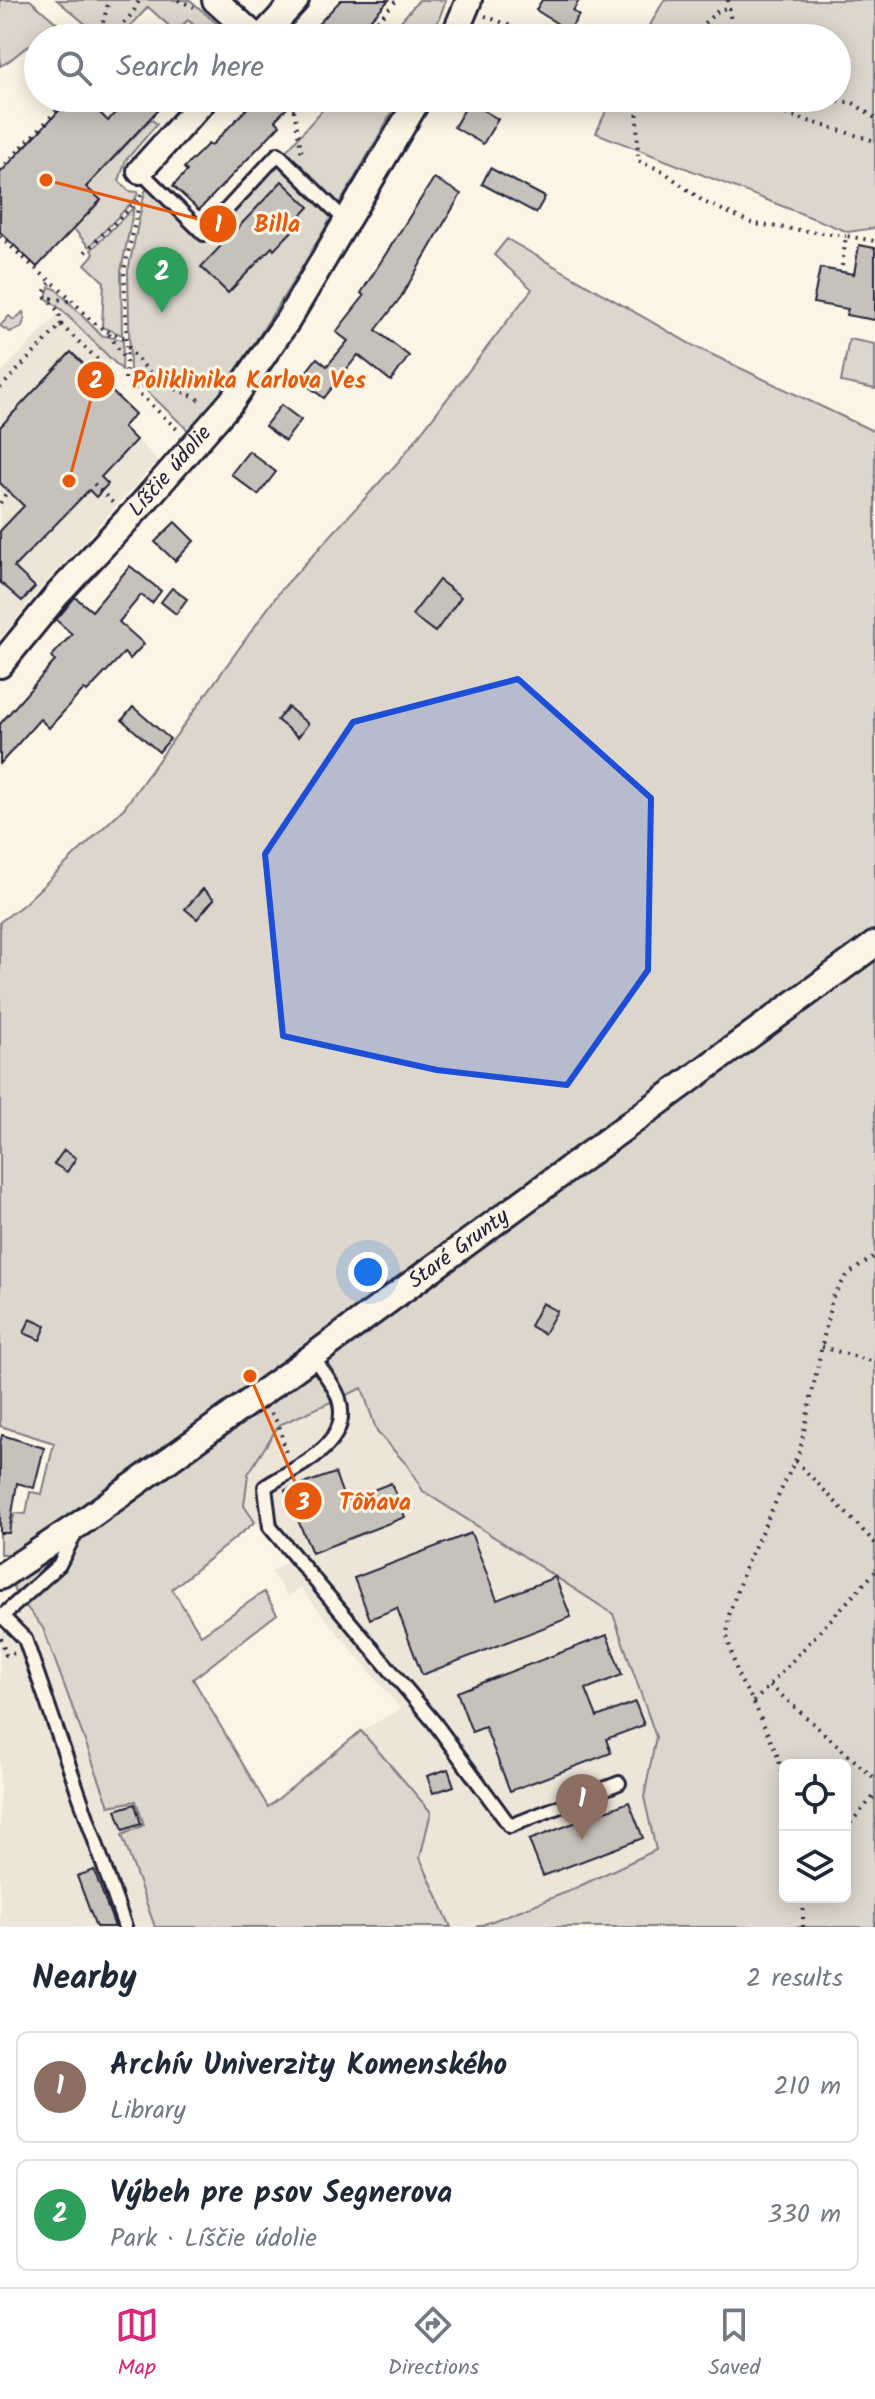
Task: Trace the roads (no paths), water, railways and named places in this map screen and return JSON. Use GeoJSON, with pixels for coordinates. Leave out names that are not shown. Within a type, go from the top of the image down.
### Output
{"type":"FeatureCollection","features":[{"type":"Feature","properties":{"kind":"street"},"geometry":{"type":"LineString","coordinates":[[215,0],[243,24]]}},
{"type":"Feature","properties":{"kind":"street"},"geometry":{"type":"LineString","coordinates":[[273,24],[296,0]]}},
{"type":"Feature","properties":{"kind":"street"},"geometry":{"type":"LineString","coordinates":[[459,24],[468,4]]}},
{"type":"Feature","properties":{"kind":"street"},"geometry":{"type":"LineString","coordinates":[[143,174],[194,112]]}},
{"type":"Feature","properties":{"kind":"street","name":"Líščie údolie"},"geometry":{"type":"LineString","coordinates":[[0,665],[57,595],[231,402],[288,320],[411,112]]}},
{"type":"Feature","properties":{"kind":"street","name":"Staré Grunty"},"geometry":{"type":"LineString","coordinates":[[0,1577],[81,1523],[313,1356],[875,944]]}},
{"type":"Feature","properties":{"kind":"lane"},"geometry":{"type":"LineString","coordinates":[[143,174],[204,234],[278,154],[345,220]]}},
{"type":"Feature","properties":{"kind":"lane"},"geometry":{"type":"LineString","coordinates":[[313,1356],[339,1399],[340,1425],[326,1449],[265,1487],[270,1527],[434,1722],[510,1826],[619,1783]]}},
{"type":"Feature","properties":{"kind":"lane"},"geometry":{"type":"LineString","coordinates":[[81,1523],[59,1565],[1,1617],[25,1639],[125,1927]]}},
{"type":"Feature","properties":{"kind":"place","name":"Billa"},"geometry":{"type":"Point","coordinates":[46,180]}},
{"type":"Feature","properties":{"kind":"place","name":"Výbeh pre psov Segnerova"},"geometry":{"type":"Point","coordinates":[162,313]}},
{"type":"Feature","properties":{"kind":"place","name":"Poliklinika Karlova Ves"},"geometry":{"type":"Point","coordinates":[69,481]}},
{"type":"Feature","properties":{"kind":"place","name":"Tôňava"},"geometry":{"type":"Point","coordinates":[250,1376]}},
{"type":"Feature","properties":{"kind":"place","name":"Archív Univerzity Komenského"},"geometry":{"type":"Point","coordinates":[582,1840]}}]}
